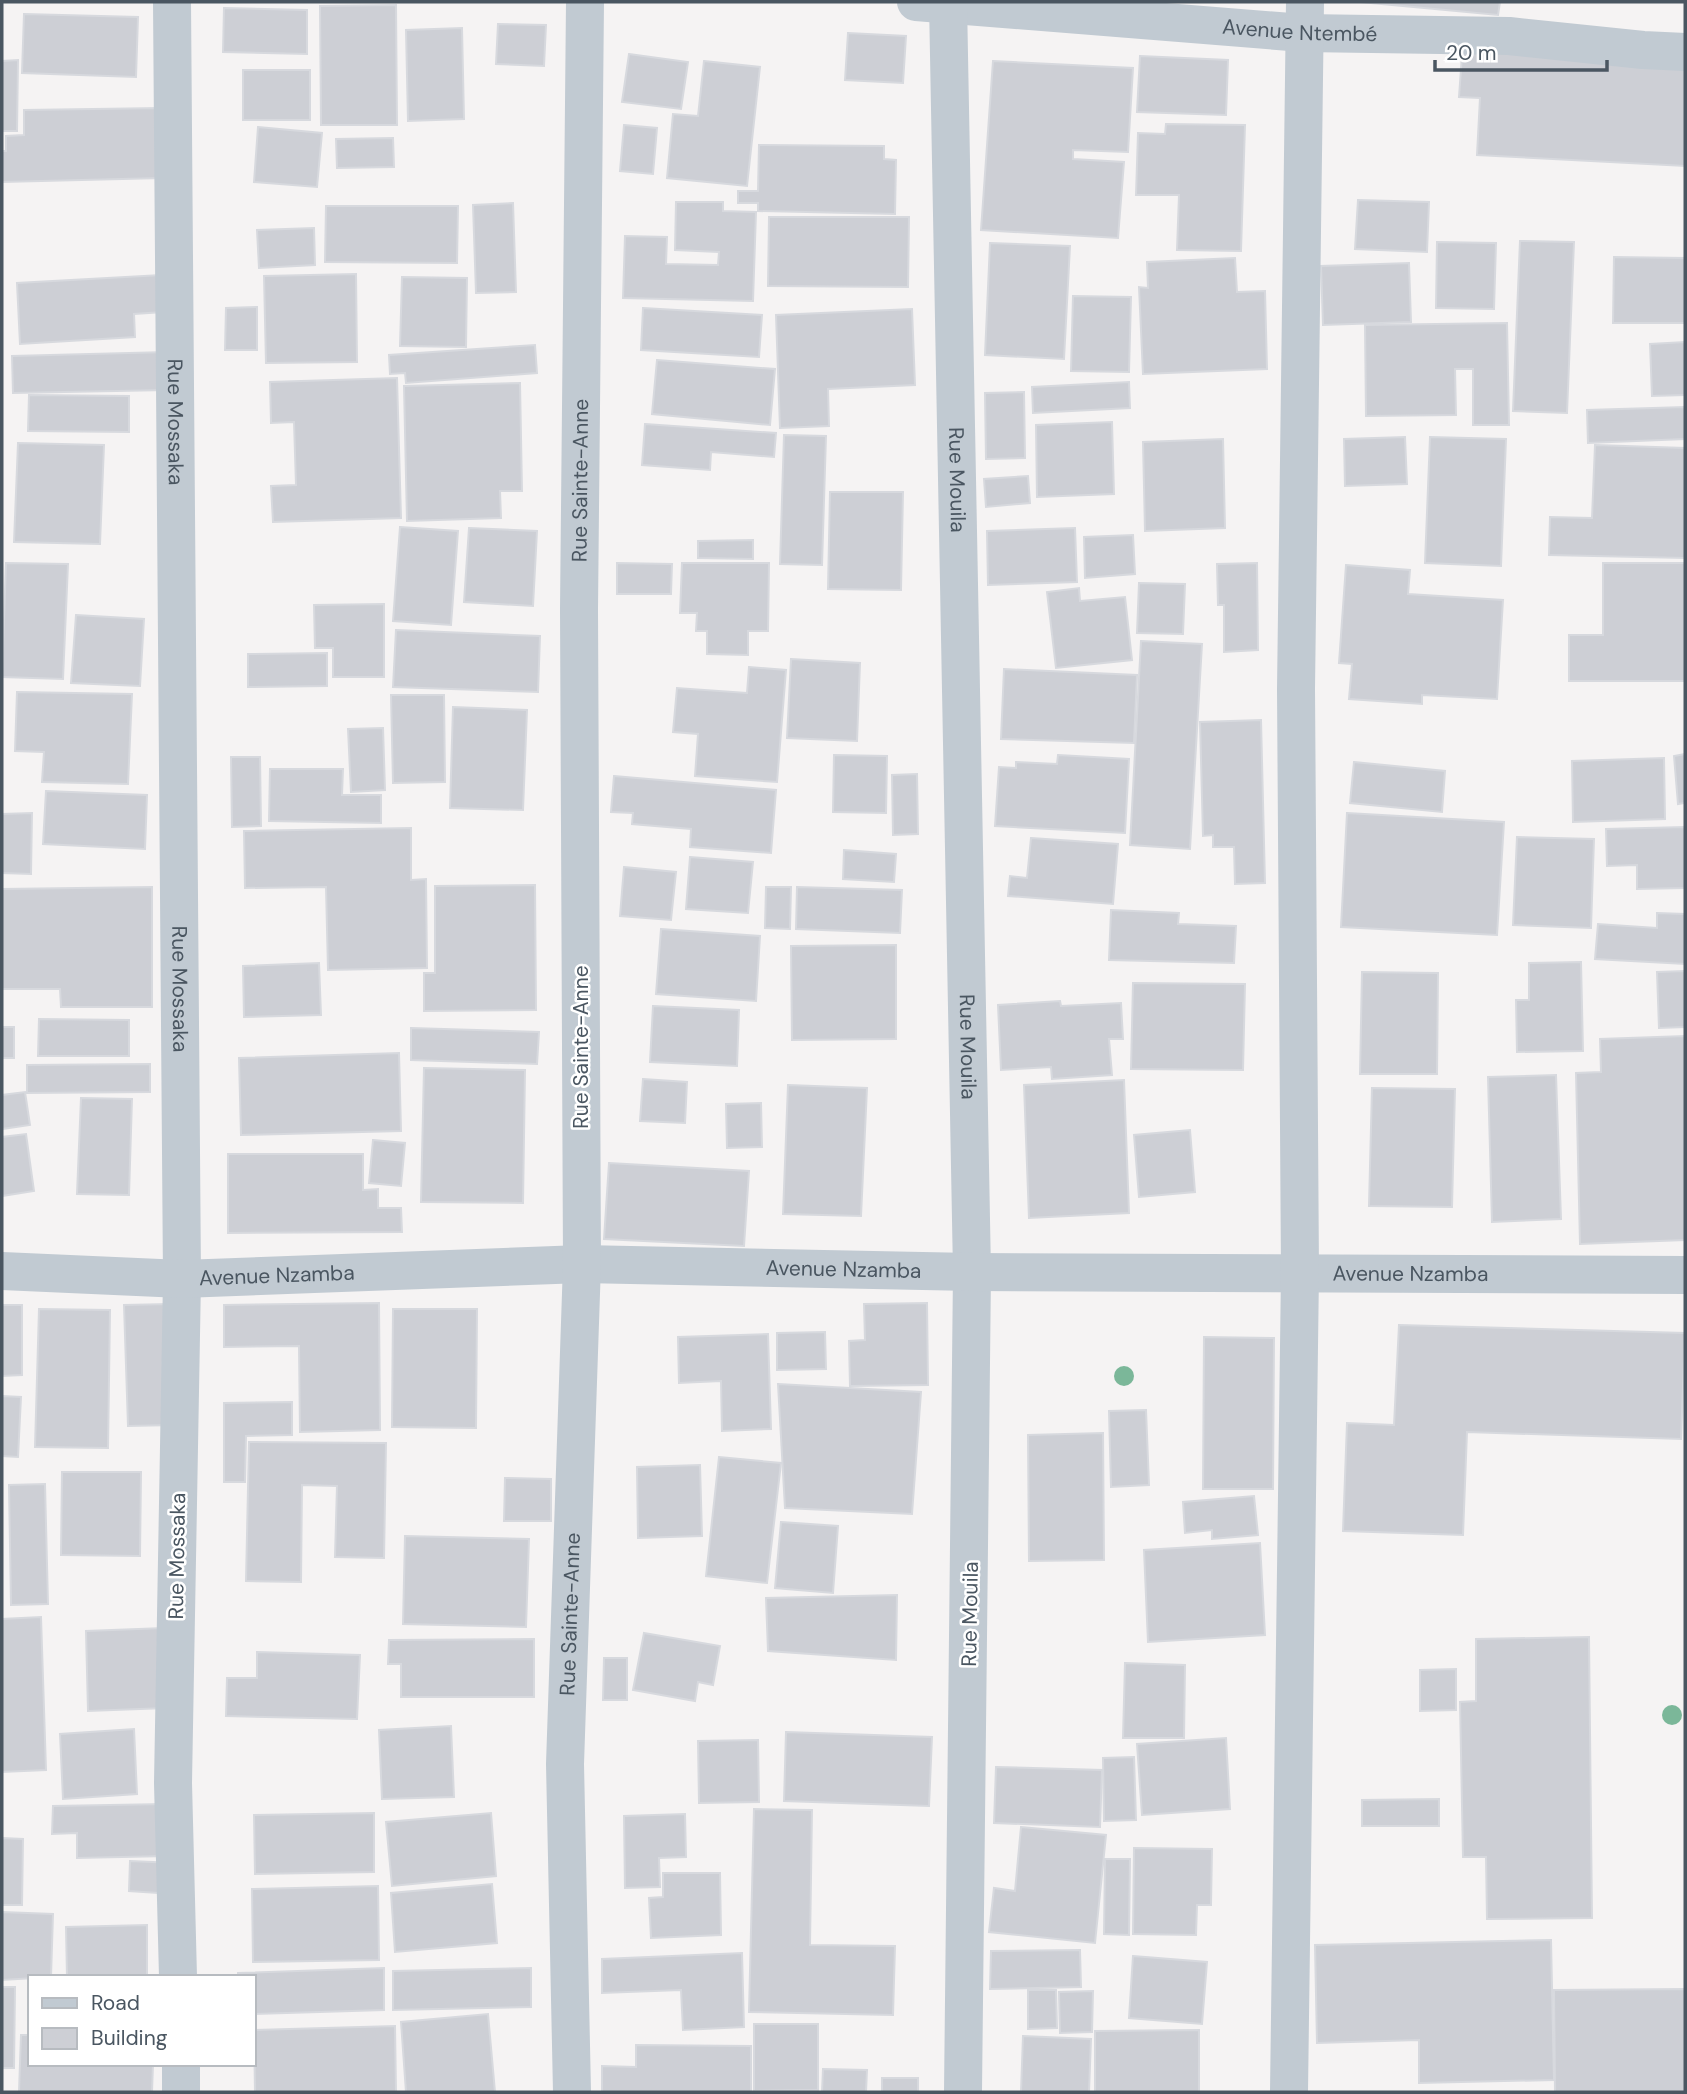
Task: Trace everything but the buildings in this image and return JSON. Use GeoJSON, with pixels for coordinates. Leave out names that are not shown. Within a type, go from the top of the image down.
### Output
{"type":"FeatureCollection","features":[{"type":"Feature","properties":{"kind":"street","name":"Rue Mossaka"},"geometry":{"type":"LineString","coordinates":[[172,2],[182,1279],[173,1783],[178,1975]]}},
{"type":"Feature","properties":{"kind":"street","name":"Rue Sainte-Anne"},"geometry":{"type":"LineString","coordinates":[[572,2092],[565,1765],[582,1264],[579,610],[584,2]]}},
{"type":"Feature","properties":{"kind":"street","name":"Avenue Ntembé"},"geometry":{"type":"LineString","coordinates":[[937,2],[1304,18],[1685,52]]}},
{"type":"Feature","properties":{"kind":"street","name":"Rue Mouila"},"geometry":{"type":"LineString","coordinates":[[937,2],[972,1272],[963,2092]]}},
{"type":"Feature","properties":{"kind":"street"},"geometry":{"type":"LineString","coordinates":[[1289,2092],[1300,1272],[1296,689],[1304,18]]}},
{"type":"Feature","properties":{"kind":"street","name":"Avenue Nzamba"},"geometry":{"type":"LineString","coordinates":[[2,1271],[182,1279],[582,1264],[972,1272],[1685,1275]]}},
{"type":"Feature","properties":{"kind":"street"},"geometry":{"type":"LineString","coordinates":[[181,2066],[181,2092]]}}]}
